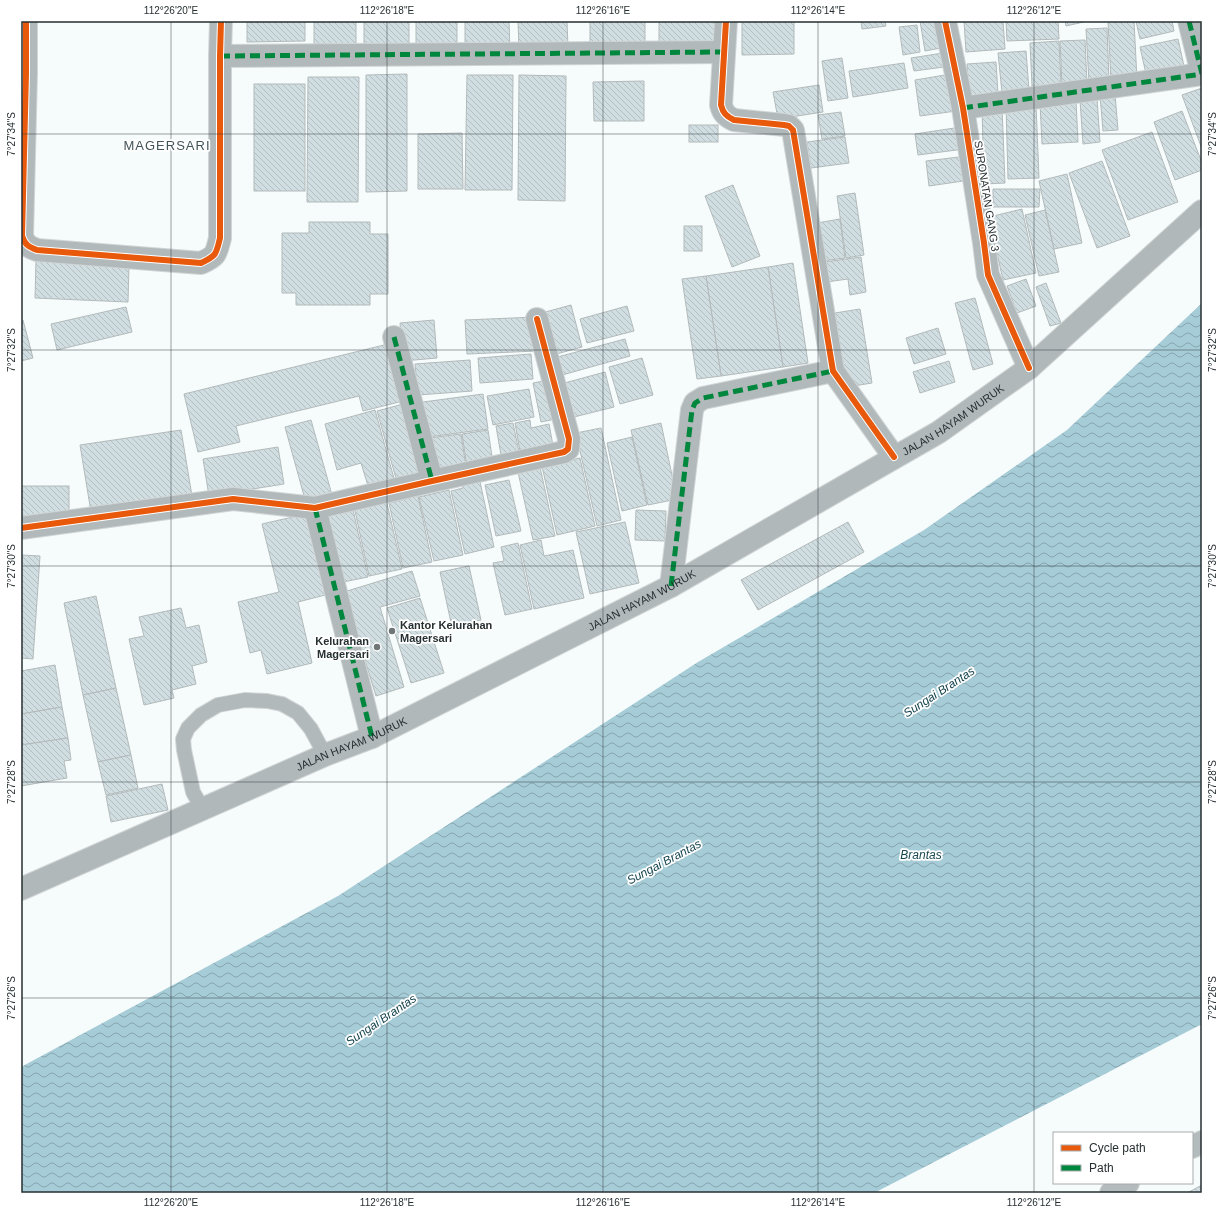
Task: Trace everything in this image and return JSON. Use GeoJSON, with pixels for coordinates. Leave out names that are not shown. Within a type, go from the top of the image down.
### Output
{"type":"FeatureCollection","features":[{"type":"Feature","properties":{"kind":"main road","name":"JALAN HAYAM WURUK"},"geometry":{"type":"LineString","coordinates":[[21,889],[202,808],[325,755],[372,737],[671,586],[894,458],[939,432],[1030,368],[1202,211]]}},
{"type":"Feature","properties":{"kind":"main road"},"geometry":{"type":"LineString","coordinates":[[1193,1146],[1202,1142]]}},
{"type":"Feature","properties":{"kind":"main road"},"geometry":{"type":"LineString","coordinates":[[1111,1193],[1126,1184]]}},
{"type":"Feature","properties":{"kind":"street"},"geometry":{"type":"LineString","coordinates":[[26,21],[22,236],[25,244],[30,248],[37,250],[201,263],[213,257],[217,251],[220,238],[221,21]]}},
{"type":"Feature","properties":{"kind":"street"},"geometry":{"type":"LineString","coordinates":[[726,21],[721,105],[722,112],[727,117],[734,120],[784,125],[789,126],[793,130],[833,371],[894,458]]}},
{"type":"Feature","properties":{"kind":"street","name":"SURONATAN GANG 3"},"geometry":{"type":"LineString","coordinates":[[945,21],[963,108],[988,275],[995,294],[1030,368]]}},
{"type":"Feature","properties":{"kind":"street"},"geometry":{"type":"LineString","coordinates":[[963,108],[1202,74],[1189,21]]}},
{"type":"Feature","properties":{"kind":"street"},"geometry":{"type":"LineString","coordinates":[[220,56],[724,52]]}},
{"type":"Feature","properties":{"kind":"street"},"geometry":{"type":"LineString","coordinates":[[21,528],[233,499],[315,508],[564,452],[568,449],[569,439],[537,319]]}},
{"type":"Feature","properties":{"kind":"street"},"geometry":{"type":"LineString","coordinates":[[394,337],[432,481]]}},
{"type":"Feature","properties":{"kind":"street"},"geometry":{"type":"LineString","coordinates":[[671,586],[692,410],[695,403],[703,398],[833,371]]}},
{"type":"Feature","properties":{"kind":"street"},"geometry":{"type":"LineString","coordinates":[[315,508],[372,737]]}},
{"type":"Feature","properties":{"kind":"lane"},"geometry":{"type":"LineString","coordinates":[[202,808],[193,792],[183,739],[188,728],[201,715],[218,705],[245,700],[267,701],[282,704],[298,713],[311,729],[325,755]]}},
{"type":"Feature","properties":{"kind":"water","name":"Brantas"},"geometry":{"type":"Polygon","coordinates":[[[1202,303],[1202,1024],[874,1193],[21,1193],[21,1067],[338,896],[698,662],[924,530],[1067,430],[1202,303]]]}},
{"type":"Feature","properties":{"kind":"building"},"geometry":{"type":"Polygon","coordinates":[[[247,21],[305,21],[305,41],[247,42],[247,21]]]}},
{"type":"Feature","properties":{"kind":"building"},"geometry":{"type":"Polygon","coordinates":[[[314,21],[356,21],[356,44],[314,44],[314,21]]]}},
{"type":"Feature","properties":{"kind":"building"},"geometry":{"type":"Polygon","coordinates":[[[364,21],[409,21],[409,50],[364,50],[364,21]]]}},
{"type":"Feature","properties":{"kind":"building"},"geometry":{"type":"Polygon","coordinates":[[[416,21],[457,21],[457,50],[416,51],[416,21]]]}},
{"type":"Feature","properties":{"kind":"building"},"geometry":{"type":"Polygon","coordinates":[[[465,21],[509,21],[510,51],[465,52],[465,21]]]}},
{"type":"Feature","properties":{"kind":"building"},"geometry":{"type":"Polygon","coordinates":[[[518,21],[567,21],[568,48],[519,49],[518,21]]]}},
{"type":"Feature","properties":{"kind":"building"},"geometry":{"type":"Polygon","coordinates":[[[590,21],[645,21],[645,46],[590,46],[590,21]]]}},
{"type":"Feature","properties":{"kind":"building"},"geometry":{"type":"Polygon","coordinates":[[[659,21],[715,21],[715,46],[659,46],[659,21]]]}},
{"type":"Feature","properties":{"kind":"building"},"geometry":{"type":"Polygon","coordinates":[[[742,21],[794,21],[794,54],[742,55],[742,21]]]}},
{"type":"Feature","properties":{"kind":"building"},"geometry":{"type":"Polygon","coordinates":[[[861,21],[885,21],[886,26],[862,29],[861,21]]]}},
{"type":"Feature","properties":{"kind":"building"},"geometry":{"type":"Polygon","coordinates":[[[920,21],[937,21],[941,48],[925,51],[920,21]]]}},
{"type":"Feature","properties":{"kind":"building"},"geometry":{"type":"Polygon","coordinates":[[[964,21],[1003,21],[1005,49],[966,52],[964,21]]]}},
{"type":"Feature","properties":{"kind":"building"},"geometry":{"type":"Polygon","coordinates":[[[1006,21],[1058,21],[1059,39],[1007,41],[1006,21]]]}},
{"type":"Feature","properties":{"kind":"building"},"geometry":{"type":"Polygon","coordinates":[[[1065,21],[1088,21],[1066,26],[1065,21]]]}},
{"type":"Feature","properties":{"kind":"building"},"geometry":{"type":"Polygon","coordinates":[[[1108,21],[1134,21],[1137,80],[1111,81],[1108,21]]]}},
{"type":"Feature","properties":{"kind":"building"},"geometry":{"type":"Polygon","coordinates":[[[1136,21],[1172,21],[1174,31],[1140,39],[1136,21]]]}},
{"type":"Feature","properties":{"kind":"building"},"geometry":{"type":"Polygon","coordinates":[[[917,25],[920,52],[903,55],[899,27],[917,25]]]}},
{"type":"Feature","properties":{"kind":"building"},"geometry":{"type":"Polygon","coordinates":[[[1107,28],[1109,81],[1089,82],[1086,29],[1107,28]]]}},
{"type":"Feature","properties":{"kind":"building"},"geometry":{"type":"Polygon","coordinates":[[[1178,39],[1184,66],[1146,74],[1140,47],[1178,39]]]}},
{"type":"Feature","properties":{"kind":"building"},"geometry":{"type":"Polygon","coordinates":[[[1085,40],[1087,84],[1062,85],[1060,41],[1085,40]]]}},
{"type":"Feature","properties":{"kind":"building"},"geometry":{"type":"Polygon","coordinates":[[[1059,41],[1061,84],[1032,86],[1030,43],[1059,41]]]}},
{"type":"Feature","properties":{"kind":"building"},"geometry":{"type":"Polygon","coordinates":[[[1026,51],[1029,90],[1002,93],[998,53],[1026,51]]]}},
{"type":"Feature","properties":{"kind":"building"},"geometry":{"type":"Polygon","coordinates":[[[943,53],[944,67],[914,71],[911,58],[943,53]]]}},
{"type":"Feature","properties":{"kind":"building"},"geometry":{"type":"Polygon","coordinates":[[[842,58],[848,98],[828,101],[822,61],[842,58]]]}},
{"type":"Feature","properties":{"kind":"building"},"geometry":{"type":"Polygon","coordinates":[[[996,62],[998,94],[969,96],[967,64],[996,62]]]}},
{"type":"Feature","properties":{"kind":"building"},"geometry":{"type":"Polygon","coordinates":[[[904,63],[908,88],[853,97],[849,71],[904,63]]]}},
{"type":"Feature","properties":{"kind":"building"},"geometry":{"type":"Polygon","coordinates":[[[407,74],[407,191],[366,192],[366,75],[407,74]]]}},
{"type":"Feature","properties":{"kind":"building"},"geometry":{"type":"Polygon","coordinates":[[[951,74],[956,111],[920,116],[915,80],[951,74]]]}},
{"type":"Feature","properties":{"kind":"building"},"geometry":{"type":"Polygon","coordinates":[[[467,75],[513,75],[512,190],[465,190],[467,75]]]}},
{"type":"Feature","properties":{"kind":"building"},"geometry":{"type":"Polygon","coordinates":[[[519,75],[566,76],[565,201],[518,200],[519,75]]]}},
{"type":"Feature","properties":{"kind":"building"},"geometry":{"type":"Polygon","coordinates":[[[308,77],[359,77],[358,202],[307,202],[308,77]]]}},
{"type":"Feature","properties":{"kind":"building"},"geometry":{"type":"Polygon","coordinates":[[[644,81],[644,121],[594,121],[593,82],[644,81]]]}},
{"type":"Feature","properties":{"kind":"building"},"geometry":{"type":"Polygon","coordinates":[[[254,84],[305,84],[305,191],[254,191],[254,84]]]}},
{"type":"Feature","properties":{"kind":"building"},"geometry":{"type":"Polygon","coordinates":[[[819,85],[823,112],[778,119],[773,92],[819,85]]]}},
{"type":"Feature","properties":{"kind":"building"},"geometry":{"type":"Polygon","coordinates":[[[1202,88],[1202,149],[1182,95],[1202,88]]]}},
{"type":"Feature","properties":{"kind":"building"},"geometry":{"type":"Polygon","coordinates":[[[1115,94],[1118,130],[1103,131],[1100,95],[1115,94]]]}},
{"type":"Feature","properties":{"kind":"building"},"geometry":{"type":"Polygon","coordinates":[[[1097,98],[1100,142],[1083,144],[1080,100],[1097,98]]]}},
{"type":"Feature","properties":{"kind":"building"},"geometry":{"type":"Polygon","coordinates":[[[1076,101],[1078,142],[1042,144],[1040,103],[1076,101]]]}},
{"type":"Feature","properties":{"kind":"building"},"geometry":{"type":"Polygon","coordinates":[[[1036,105],[1039,178],[1008,179],[1006,106],[1036,105]]]}},
{"type":"Feature","properties":{"kind":"building"},"geometry":{"type":"Polygon","coordinates":[[[1002,107],[1005,183],[984,184],[982,108],[1002,107]]]}},
{"type":"Feature","properties":{"kind":"building"},"geometry":{"type":"Polygon","coordinates":[[[1182,111],[1202,163],[1202,170],[1175,180],[1154,122],[1182,111]]]}},
{"type":"Feature","properties":{"kind":"building"},"geometry":{"type":"Polygon","coordinates":[[[841,112],[845,136],[822,139],[818,115],[841,112]]]}},
{"type":"Feature","properties":{"kind":"building"},"geometry":{"type":"Polygon","coordinates":[[[689,125],[718,125],[718,142],[689,142],[689,125]]]}},
{"type":"Feature","properties":{"kind":"building"},"geometry":{"type":"Polygon","coordinates":[[[961,127],[964,149],[918,155],[915,134],[961,127]]]}},
{"type":"Feature","properties":{"kind":"building"},"geometry":{"type":"Polygon","coordinates":[[[1152,132],[1178,202],[1128,220],[1102,150],[1152,132]]]}},
{"type":"Feature","properties":{"kind":"building"},"geometry":{"type":"Polygon","coordinates":[[[462,133],[463,189],[418,189],[418,134],[462,133]]]}},
{"type":"Feature","properties":{"kind":"building"},"geometry":{"type":"Polygon","coordinates":[[[845,137],[849,163],[811,168],[807,142],[845,137]]]}},
{"type":"Feature","properties":{"kind":"building"},"geometry":{"type":"Polygon","coordinates":[[[967,156],[970,180],[929,186],[926,161],[967,156]]]}},
{"type":"Feature","properties":{"kind":"building"},"geometry":{"type":"Polygon","coordinates":[[[1102,161],[1130,236],[1097,248],[1069,173],[1102,161]]]}},
{"type":"Feature","properties":{"kind":"building"},"geometry":{"type":"Polygon","coordinates":[[[1067,174],[1082,243],[1054,249],[1039,181],[1067,174]]]}},
{"type":"Feature","properties":{"kind":"building"},"geometry":{"type":"Polygon","coordinates":[[[733,185],[760,256],[732,267],[705,196],[733,185]]]}},
{"type":"Feature","properties":{"kind":"building"},"geometry":{"type":"Polygon","coordinates":[[[993,189],[1040,189],[1039,207],[993,207],[993,189]]]}},
{"type":"Feature","properties":{"kind":"building"},"geometry":{"type":"Polygon","coordinates":[[[855,193],[864,255],[846,258],[837,196],[855,193]]]}},
{"type":"Feature","properties":{"kind":"building"},"geometry":{"type":"Polygon","coordinates":[[[1022,209],[1036,273],[1003,280],[989,217],[1022,209]]]}},
{"type":"Feature","properties":{"kind":"building"},"geometry":{"type":"Polygon","coordinates":[[[1045,210],[1059,272],[1039,276],[1025,215],[1045,210]]]}},
{"type":"Feature","properties":{"kind":"building"},"geometry":{"type":"Polygon","coordinates":[[[840,219],[845,258],[822,261],[817,223],[840,219]]]}},
{"type":"Feature","properties":{"kind":"building"},"geometry":{"type":"Polygon","coordinates":[[[309,222],[370,222],[370,234],[388,234],[388,294],[370,294],[370,305],[296,305],[296,293],[282,293],[282,233],[309,233],[309,222]]]}},
{"type":"Feature","properties":{"kind":"building"},"geometry":{"type":"Polygon","coordinates":[[[684,226],[702,226],[702,251],[684,251],[684,226]]]}},
{"type":"Feature","properties":{"kind":"building"},"geometry":{"type":"Polygon","coordinates":[[[861,257],[866,292],[850,295],[848,279],[819,283],[817,263],[861,257]]]}},
{"type":"Feature","properties":{"kind":"building"},"geometry":{"type":"Polygon","coordinates":[[[36,261],[129,265],[128,302],[35,298],[36,261]]]}},
{"type":"Feature","properties":{"kind":"building"},"geometry":{"type":"Polygon","coordinates":[[[793,263],[808,363],[783,367],[768,267],[793,263]]]}},
{"type":"Feature","properties":{"kind":"building"},"geometry":{"type":"Polygon","coordinates":[[[768,267],[783,367],[721,376],[706,276],[768,267]]]}},
{"type":"Feature","properties":{"kind":"building"},"geometry":{"type":"Polygon","coordinates":[[[706,276],[721,376],[697,379],[682,279],[706,276]]]}},
{"type":"Feature","properties":{"kind":"building"},"geometry":{"type":"Polygon","coordinates":[[[1026,279],[1036,306],[1017,313],[1007,286],[1026,279]]]}},
{"type":"Feature","properties":{"kind":"building"},"geometry":{"type":"Polygon","coordinates":[[[1046,283],[1061,323],[1050,326],[1036,287],[1046,283]]]}},
{"type":"Feature","properties":{"kind":"building"},"geometry":{"type":"Polygon","coordinates":[[[975,298],[993,364],[973,370],[955,303],[975,298]]]}},
{"type":"Feature","properties":{"kind":"building"},"geometry":{"type":"Polygon","coordinates":[[[571,305],[582,347],[549,356],[538,314],[571,305]]]}},
{"type":"Feature","properties":{"kind":"building"},"geometry":{"type":"Polygon","coordinates":[[[627,306],[634,331],[587,343],[580,319],[627,306]]]}},
{"type":"Feature","properties":{"kind":"building"},"geometry":{"type":"Polygon","coordinates":[[[126,307],[132,332],[57,350],[51,324],[126,307]]]}},
{"type":"Feature","properties":{"kind":"building"},"geometry":{"type":"Polygon","coordinates":[[[860,309],[872,383],[847,387],[835,313],[860,309]]]}},
{"type":"Feature","properties":{"kind":"building"},"geometry":{"type":"Polygon","coordinates":[[[536,317],[537,351],[467,354],[465,320],[536,317]]]}},
{"type":"Feature","properties":{"kind":"building"},"geometry":{"type":"Polygon","coordinates":[[[21,320],[23,320],[33,358],[21,361],[21,320]]]}},
{"type":"Feature","properties":{"kind":"building"},"geometry":{"type":"Polygon","coordinates":[[[434,320],[437,358],[403,361],[400,323],[434,320]]]}},
{"type":"Feature","properties":{"kind":"building"},"geometry":{"type":"Polygon","coordinates":[[[938,328],[946,354],[914,364],[906,338],[938,328]]]}},
{"type":"Feature","properties":{"kind":"building"},"geometry":{"type":"Polygon","coordinates":[[[625,339],[630,356],[555,377],[550,359],[625,339]]]}},
{"type":"Feature","properties":{"kind":"building"},"geometry":{"type":"Polygon","coordinates":[[[388,344],[403,401],[363,411],[359,396],[236,426],[240,442],[198,452],[184,394],[388,344]]]}},
{"type":"Feature","properties":{"kind":"building"},"geometry":{"type":"Polygon","coordinates":[[[531,354],[533,379],[480,383],[478,358],[531,354]]]}},
{"type":"Feature","properties":{"kind":"building"},"geometry":{"type":"Polygon","coordinates":[[[642,358],[653,395],[620,404],[609,367],[642,358]]]}},
{"type":"Feature","properties":{"kind":"building"},"geometry":{"type":"Polygon","coordinates":[[[470,360],[472,391],[418,395],[415,364],[470,360]]]}},
{"type":"Feature","properties":{"kind":"building"},"geometry":{"type":"Polygon","coordinates":[[[949,361],[955,382],[920,393],[913,372],[949,361]]]}},
{"type":"Feature","properties":{"kind":"building"},"geometry":{"type":"Polygon","coordinates":[[[605,372],[614,407],[566,419],[557,385],[605,372]]]}},
{"type":"Feature","properties":{"kind":"building"},"geometry":{"type":"Polygon","coordinates":[[[549,380],[556,419],[541,422],[533,383],[549,380]]]}},
{"type":"Feature","properties":{"kind":"building"},"geometry":{"type":"Polygon","coordinates":[[[529,389],[534,417],[493,425],[487,396],[529,389]]]}},
{"type":"Feature","properties":{"kind":"building"},"geometry":{"type":"Polygon","coordinates":[[[483,394],[488,429],[428,437],[423,402],[483,394]]]}},
{"type":"Feature","properties":{"kind":"building"},"geometry":{"type":"Polygon","coordinates":[[[407,403],[426,473],[397,482],[377,411],[407,403]]]}},
{"type":"Feature","properties":{"kind":"building"},"geometry":{"type":"Polygon","coordinates":[[[375,410],[395,482],[369,489],[361,463],[337,470],[325,424],[375,410]]]}},
{"type":"Feature","properties":{"kind":"building"},"geometry":{"type":"Polygon","coordinates":[[[311,420],[332,495],[306,503],[285,427],[311,420]]]}},
{"type":"Feature","properties":{"kind":"building"},"geometry":{"type":"Polygon","coordinates":[[[530,420],[531,428],[549,424],[554,451],[521,457],[515,423],[530,420]]]}},
{"type":"Feature","properties":{"kind":"building"},"geometry":{"type":"Polygon","coordinates":[[[513,423],[520,457],[502,461],[496,426],[513,423]]]}},
{"type":"Feature","properties":{"kind":"building"},"geometry":{"type":"Polygon","coordinates":[[[661,423],[677,499],[648,505],[631,430],[661,423]]]}},
{"type":"Feature","properties":{"kind":"building"},"geometry":{"type":"Polygon","coordinates":[[[601,428],[621,520],[597,526],[576,433],[601,428]]]}},
{"type":"Feature","properties":{"kind":"building"},"geometry":{"type":"Polygon","coordinates":[[[181,430],[192,496],[91,512],[80,445],[181,430]]]}},
{"type":"Feature","properties":{"kind":"building"},"geometry":{"type":"Polygon","coordinates":[[[488,430],[493,463],[467,467],[462,434],[488,430]]]}},
{"type":"Feature","properties":{"kind":"building"},"geometry":{"type":"Polygon","coordinates":[[[461,434],[466,467],[434,472],[429,438],[461,434]]]}},
{"type":"Feature","properties":{"kind":"building"},"geometry":{"type":"Polygon","coordinates":[[[632,437],[647,505],[622,511],[607,443],[632,437]]]}},
{"type":"Feature","properties":{"kind":"building"},"geometry":{"type":"Polygon","coordinates":[[[278,447],[284,484],[209,496],[203,459],[278,447]]]}},
{"type":"Feature","properties":{"kind":"building"},"geometry":{"type":"Polygon","coordinates":[[[580,458],[595,526],[557,535],[542,466],[580,458]]]}},
{"type":"Feature","properties":{"kind":"building"},"geometry":{"type":"Polygon","coordinates":[[[540,467],[555,536],[533,540],[518,472],[540,467]]]}},
{"type":"Feature","properties":{"kind":"building"},"geometry":{"type":"Polygon","coordinates":[[[479,477],[494,547],[465,554],[451,491],[463,488],[462,481],[479,477]]]}},
{"type":"Feature","properties":{"kind":"building"},"geometry":{"type":"Polygon","coordinates":[[[509,480],[521,531],[496,536],[485,485],[509,480]]]}},
{"type":"Feature","properties":{"kind":"building"},"geometry":{"type":"Polygon","coordinates":[[[21,486],[69,486],[69,516],[21,516],[21,486]]]}},
{"type":"Feature","properties":{"kind":"building"},"geometry":{"type":"Polygon","coordinates":[[[449,490],[463,555],[434,561],[419,497],[449,490]]]}},
{"type":"Feature","properties":{"kind":"building"},"geometry":{"type":"Polygon","coordinates":[[[418,496],[432,562],[403,568],[389,503],[418,496]]]}},
{"type":"Feature","properties":{"kind":"building"},"geometry":{"type":"Polygon","coordinates":[[[386,499],[402,569],[369,576],[354,506],[386,499]]]}},
{"type":"Feature","properties":{"kind":"building"},"geometry":{"type":"Polygon","coordinates":[[[352,505],[368,577],[338,583],[322,511],[352,505]]]}},
{"type":"Feature","properties":{"kind":"building"},"geometry":{"type":"Polygon","coordinates":[[[636,510],[666,511],[665,541],[635,540],[636,510]]]}},
{"type":"Feature","properties":{"kind":"building"},"geometry":{"type":"Polygon","coordinates":[[[310,513],[329,594],[298,602],[312,663],[267,674],[261,650],[250,653],[238,602],[279,592],[262,524],[310,513]]]}},
{"type":"Feature","properties":{"kind":"building"},"geometry":{"type":"Polygon","coordinates":[[[625,522],[639,583],[590,594],[576,532],[625,522]]]}},
{"type":"Feature","properties":{"kind":"building"},"geometry":{"type":"Polygon","coordinates":[[[848,522],[864,552],[758,610],[741,580],[848,522]]]}},
{"type":"Feature","properties":{"kind":"building"},"geometry":{"type":"Polygon","coordinates":[[[541,540],[544,556],[573,550],[584,598],[534,609],[520,545],[541,540]]]}},
{"type":"Feature","properties":{"kind":"building"},"geometry":{"type":"Polygon","coordinates":[[[518,543],[532,609],[505,615],[493,563],[504,561],[501,547],[518,543]]]}},
{"type":"Feature","properties":{"kind":"building"},"geometry":{"type":"Polygon","coordinates":[[[21,555],[40,556],[33,659],[21,658],[21,555]]]}},
{"type":"Feature","properties":{"kind":"building"},"geometry":{"type":"Polygon","coordinates":[[[469,566],[481,620],[452,627],[440,572],[469,566]]]}},
{"type":"Feature","properties":{"kind":"building","name":"Kelurahan Magersari"},"geometry":{"type":"Polygon","coordinates":[[[412,571],[420,596],[380,607],[404,687],[376,696],[344,592],[412,571]]]}},
{"type":"Feature","properties":{"kind":"building"},"geometry":{"type":"Polygon","coordinates":[[[96,596],[116,688],[83,695],[64,603],[96,596]]]}},
{"type":"Feature","properties":{"kind":"building"},"geometry":{"type":"Polygon","coordinates":[[[420,598],[444,673],[411,683],[387,608],[420,598]]]}},
{"type":"Feature","properties":{"kind":"building"},"geometry":{"type":"Polygon","coordinates":[[[181,608],[186,628],[199,625],[207,662],[192,666],[196,684],[172,690],[174,698],[144,705],[129,639],[144,636],[139,617],[181,608]]]}},
{"type":"Feature","properties":{"kind":"building"},"geometry":{"type":"Polygon","coordinates":[[[55,665],[62,707],[21,714],[21,671],[55,665]]]}},
{"type":"Feature","properties":{"kind":"building"},"geometry":{"type":"Polygon","coordinates":[[[116,688],[131,755],[98,762],[83,695],[116,688]]]}},
{"type":"Feature","properties":{"kind":"building"},"geometry":{"type":"Polygon","coordinates":[[[62,707],[68,738],[21,745],[21,714],[62,707]]]}},
{"type":"Feature","properties":{"kind":"building"},"geometry":{"type":"Polygon","coordinates":[[[68,738],[71,760],[64,761],[67,778],[21,786],[21,745],[68,738]]]}},
{"type":"Feature","properties":{"kind":"building"},"geometry":{"type":"Polygon","coordinates":[[[131,755],[138,788],[106,795],[98,762],[131,755]]]}},
{"type":"Feature","properties":{"kind":"building"},"geometry":{"type":"Polygon","coordinates":[[[162,784],[168,810],[111,822],[106,796],[162,784]]]}},
{"type":"Feature","properties":{"kind":"building"},"geometry":{"type":"Polygon","coordinates":[[[1202,1185],[1202,1193],[1187,1193],[1202,1185]]]}},
{"type":"Feature","properties":{"kind":"marked path"},"geometry":{"type":"LineString","coordinates":[[1189,21],[1202,74]]}},
{"type":"Feature","properties":{"kind":"marked path"},"geometry":{"type":"LineString","coordinates":[[220,56],[724,52]]}},
{"type":"Feature","properties":{"kind":"marked path"},"geometry":{"type":"LineString","coordinates":[[963,108],[1202,74]]}},
{"type":"Feature","properties":{"kind":"marked path"},"geometry":{"type":"LineString","coordinates":[[394,337],[432,481]]}},
{"type":"Feature","properties":{"kind":"marked path"},"geometry":{"type":"LineString","coordinates":[[671,586],[692,410],[695,403],[703,398],[833,371]]}},
{"type":"Feature","properties":{"kind":"marked path"},"geometry":{"type":"LineString","coordinates":[[315,508],[372,737]]}},
{"type":"Feature","properties":{"kind":"cycle path"},"geometry":{"type":"LineString","coordinates":[[26,21],[22,236],[24,242],[37,250],[201,263],[210,259],[215,254],[220,238],[221,21]]}},
{"type":"Feature","properties":{"kind":"cycle path"},"geometry":{"type":"LineString","coordinates":[[726,21],[722,108],[725,114],[734,120],[784,125],[789,126],[793,130],[833,371],[894,457]]}},
{"type":"Feature","properties":{"kind":"cycle path"},"geometry":{"type":"LineString","coordinates":[[945,21],[963,108],[988,275],[1029,368]]}},
{"type":"Feature","properties":{"kind":"cycle path"},"geometry":{"type":"LineString","coordinates":[[21,528],[233,499],[315,508],[564,452],[568,449],[569,439],[537,319]]}},
{"type":"Feature","properties":{"kind":"place","name":"Kantor Kelurahan Magersari"},"geometry":{"type":"Point","coordinates":[392,631]}},
{"type":"Feature","properties":{"kind":"place","name":"Kelurahan Magersari"},"geometry":{"type":"Point","coordinates":[377,647]}},
{"type":"Feature","properties":{"kind":"district","name":"MAGERSARI"},"geometry":{"type":"Point","coordinates":[167,145]}},
{"type":"Feature","properties":{"kind":"water label","name":"Sungai Brantas"},"geometry":{"type":"Point","coordinates":[939,692]}},
{"type":"Feature","properties":{"kind":"water label","name":"Sungai Brantas"},"geometry":{"type":"Point","coordinates":[664,862]}},
{"type":"Feature","properties":{"kind":"water label","name":"Sungai Brantas"},"geometry":{"type":"Point","coordinates":[381,1020]}}]}
